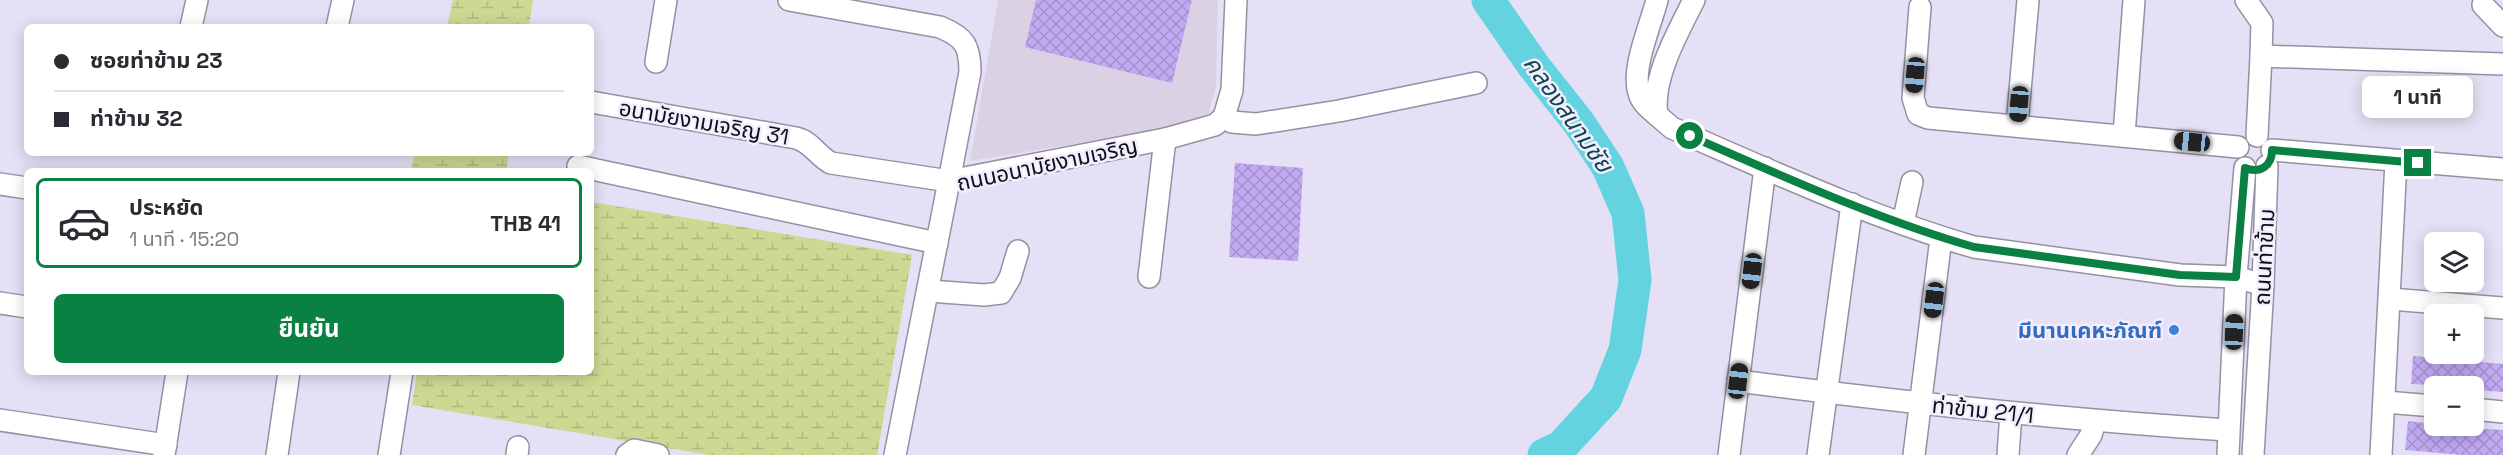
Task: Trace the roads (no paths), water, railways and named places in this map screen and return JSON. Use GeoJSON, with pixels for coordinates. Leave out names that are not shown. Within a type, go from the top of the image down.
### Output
{"type":"FeatureCollection","features":[{"type":"Feature","properties":{"kind":"street"},"geometry":{"type":"LineString","coordinates":[[192,24],[197,0]]}},
{"type":"Feature","properties":{"kind":"street"},"geometry":{"type":"LineString","coordinates":[[338,24],[343,0]]}},
{"type":"Feature","properties":{"kind":"street"},"geometry":{"type":"LineString","coordinates":[[656,62],[666,0]]}},
{"type":"Feature","properties":{"kind":"street"},"geometry":{"type":"LineString","coordinates":[[789,0],[940,27],[957,33],[966,44],[970,57],[970,72],[949,181]]}},
{"type":"Feature","properties":{"kind":"street"},"geometry":{"type":"LineString","coordinates":[[1236,0],[1232,90],[1224,117],[1232,122],[1256,124],[1339,111],[1476,83]]}},
{"type":"Feature","properties":{"kind":"street"},"geometry":{"type":"LineString","coordinates":[[1657,0],[1636,81],[1639,94],[1656,115],[1672,128],[1852,204],[1941,238],[1998,252],[2180,275],[2236,277],[2264,285]]}},
{"type":"Feature","properties":{"kind":"street"},"geometry":{"type":"LineString","coordinates":[[1656,115],[1655,95],[1658,81],[1694,0]]}},
{"type":"Feature","properties":{"kind":"street"},"geometry":{"type":"LineString","coordinates":[[2017,125],[2028,0]]}},
{"type":"Feature","properties":{"kind":"street"},"geometry":{"type":"LineString","coordinates":[[2124,135],[2134,0]]}},
{"type":"Feature","properties":{"kind":"street","name":"ถนนท่าข้าม"},"geometry":{"type":"LineString","coordinates":[[2246,0],[2262,23],[2265,151],[2264,285],[2253,455]]}},
{"type":"Feature","properties":{"kind":"street"},"geometry":{"type":"LineString","coordinates":[[2483,5],[2503,26]]}},
{"type":"Feature","properties":{"kind":"street"},"geometry":{"type":"LineString","coordinates":[[1920,7],[1913,98],[1918,114],[1928,118],[2238,147]]}},
{"type":"Feature","properties":{"kind":"street"},"geometry":{"type":"LineString","coordinates":[[2261,56],[2503,64]]}},
{"type":"Feature","properties":{"kind":"street","name":"อนามัยงามเจริญ 31"},"geometry":{"type":"LineString","coordinates":[[594,103],[796,138],[813,146],[822,158],[831,164],[949,181]]}},
{"type":"Feature","properties":{"kind":"street","name":"ถนนอนามัยงามเจริญ"},"geometry":{"type":"LineString","coordinates":[[895,455],[949,181],[1165,139],[1202,130],[1215,125],[1224,117]]}},
{"type":"Feature","properties":{"kind":"street"},"geometry":{"type":"LineString","coordinates":[[2265,151],[2256,171],[2245,168],[2237,155],[2238,147],[2250,136],[2265,151],[2503,169]]}},
{"type":"Feature","properties":{"kind":"street"},"geometry":{"type":"LineString","coordinates":[[1149,277],[1165,139]]}},
{"type":"Feature","properties":{"kind":"street"},"geometry":{"type":"LineString","coordinates":[[2381,455],[2396,161]]}},
{"type":"Feature","properties":{"kind":"street"},"geometry":{"type":"LineString","coordinates":[[578,166],[587,168]]}},
{"type":"Feature","properties":{"kind":"street"},"geometry":{"type":"LineString","coordinates":[[1729,455],[1765,168]]}},
{"type":"Feature","properties":{"kind":"street","name":"ถนนท่าข้าม"},"geometry":{"type":"LineString","coordinates":[[2228,455],[2236,277],[2245,168]]}},
{"type":"Feature","properties":{"kind":"street"},"geometry":{"type":"LineString","coordinates":[[594,169],[937,243]]}},
{"type":"Feature","properties":{"kind":"street"},"geometry":{"type":"LineString","coordinates":[[1903,223],[1912,182]]}},
{"type":"Feature","properties":{"kind":"street"},"geometry":{"type":"LineString","coordinates":[[0,184],[24,188]]}},
{"type":"Feature","properties":{"kind":"street"},"geometry":{"type":"LineString","coordinates":[[1818,455],[1852,204]]}},
{"type":"Feature","properties":{"kind":"street"},"geometry":{"type":"LineString","coordinates":[[1914,455],[1941,238]]}},
{"type":"Feature","properties":{"kind":"street"},"geometry":{"type":"LineString","coordinates":[[929,291],[984,295],[1000,293],[1010,278],[1017,251]]}},
{"type":"Feature","properties":{"kind":"street"},"geometry":{"type":"LineString","coordinates":[[2390,299],[2503,308]]}},
{"type":"Feature","properties":{"kind":"street"},"geometry":{"type":"LineString","coordinates":[[0,303],[24,307]]}},
{"type":"Feature","properties":{"kind":"street"},"geometry":{"type":"LineString","coordinates":[[0,420],[165,450],[177,375]]}},
{"type":"Feature","properties":{"kind":"street"},"geometry":{"type":"LineString","coordinates":[[277,455],[289,375]]}},
{"type":"Feature","properties":{"kind":"street"},"geometry":{"type":"LineString","coordinates":[[389,455],[402,375]]}},
{"type":"Feature","properties":{"kind":"street","name":"ท่าข้าม 21/1"},"geometry":{"type":"LineString","coordinates":[[1738,381],[1921,404],[2095,422],[2229,430]]}},
{"type":"Feature","properties":{"kind":"street"},"geometry":{"type":"LineString","coordinates":[[2385,402],[2424,405]]}},
{"type":"Feature","properties":{"kind":"street"},"geometry":{"type":"LineString","coordinates":[[2484,410],[2503,412]]}},
{"type":"Feature","properties":{"kind":"street"},"geometry":{"type":"LineString","coordinates":[[2008,455],[2011,413]]}},
{"type":"Feature","properties":{"kind":"street"},"geometry":{"type":"LineString","coordinates":[[2078,455],[2091,435],[2095,422]]}},
{"type":"Feature","properties":{"kind":"street"},"geometry":{"type":"LineString","coordinates":[[627,455],[634,450],[658,455]]}},
{"type":"Feature","properties":{"kind":"waterway","name":"คลองสนามชัย"},"geometry":{"type":"LineString","coordinates":[[1488,0],[1533,65],[1579,123],[1608,167],[1628,213],[1635,280],[1625,350],[1606,398],[1561,447],[1544,455]]}},
{"type":"Feature","properties":{"kind":"place","name":"มีนานเคหะภัณฑ์"},"geometry":{"type":"Point","coordinates":[2174,330]}}]}
